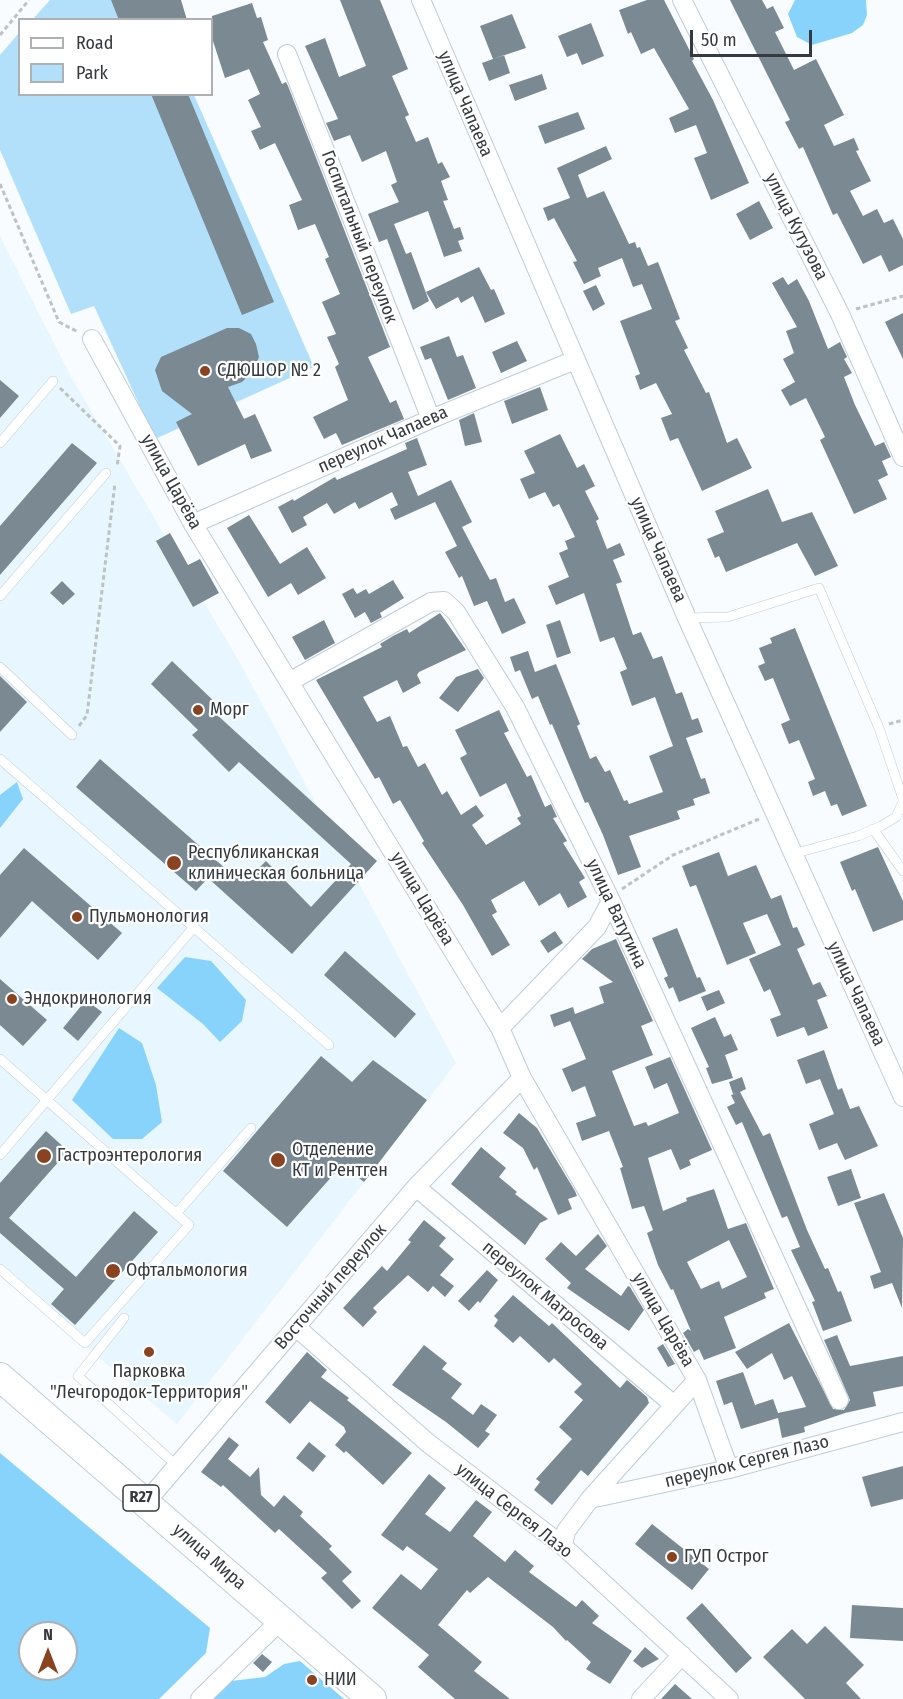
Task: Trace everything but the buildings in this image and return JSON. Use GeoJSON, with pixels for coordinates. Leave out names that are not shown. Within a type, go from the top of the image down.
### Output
{"type":"FeatureCollection","features":[{"type":"Feature","properties":{"kind":"main road","name":"улица Мира"},"geometry":{"type":"LineString","coordinates":[[0,1377],[372,1699]]}},
{"type":"Feature","properties":{"kind":"street","name":"улица Чапаева"},"geometry":{"type":"LineString","coordinates":[[421,0],[687,618],[903,1097]]}},
{"type":"Feature","properties":{"kind":"street","name":"улица Кутузова"},"geometry":{"type":"LineString","coordinates":[[682,0],[840,314],[903,457]]}},
{"type":"Feature","properties":{"kind":"street","name":"Госпитальный переулок"},"geometry":{"type":"LineString","coordinates":[[287,54],[431,419]]}},
{"type":"Feature","properties":{"kind":"street","name":"улица Царёва"},"geometry":{"type":"LineString","coordinates":[[92,339],[193,524],[500,1029],[522,1078],[697,1380],[729,1469]]}},
{"type":"Feature","properties":{"kind":"street","name":"переулок Чапаева"},"geometry":{"type":"LineString","coordinates":[[193,524],[431,419],[575,360]]}},
{"type":"Feature","properties":{"kind":"street","name":"улица Ватутина"},"geometry":{"type":"LineString","coordinates":[[289,682],[431,602],[444,601],[456,612],[515,707],[610,901],[839,1400]]}},
{"type":"Feature","properties":{"kind":"street"},"geometry":{"type":"LineString","coordinates":[[500,1029],[597,927],[610,901]]}},
{"type":"Feature","properties":{"kind":"street","name":"Восточный переулок"},"geometry":{"type":"LineString","coordinates":[[146,1502],[417,1187],[522,1078]]}},
{"type":"Feature","properties":{"kind":"street","name":"переулок Матросова"},"geometry":{"type":"LineString","coordinates":[[417,1187],[674,1405]]}},
{"type":"Feature","properties":{"kind":"street","name":"улица Сергея Лазо"},"geometry":{"type":"LineString","coordinates":[[296,1327],[428,1443],[562,1546],[729,1699]]}},
{"type":"Feature","properties":{"kind":"street"},"geometry":{"type":"LineString","coordinates":[[562,1546],[566,1531],[590,1499],[697,1380]]}},
{"type":"Feature","properties":{"kind":"street","name":"переулок Сергея Лазо"},"geometry":{"type":"LineString","coordinates":[[590,1499],[729,1469],[903,1422]]}},
{"type":"Feature","properties":{"kind":"street"},"geometry":{"type":"LineString","coordinates":[[200,1699],[281,1620]]}},
{"type":"Feature","properties":{"kind":"street"},"geometry":{"type":"LineString","coordinates":[[641,1699],[682,1655]]}},
{"type":"Feature","properties":{"kind":"lane"},"geometry":{"type":"LineString","coordinates":[[0,443],[53,381]]}},
{"type":"Feature","properties":{"kind":"lane"},"geometry":{"type":"LineString","coordinates":[[0,596],[106,473]]}},
{"type":"Feature","properties":{"kind":"lane"},"geometry":{"type":"LineString","coordinates":[[687,618],[728,617],[819,588],[879,728],[903,801],[896,816],[873,830],[792,854]]}},
{"type":"Feature","properties":{"kind":"lane"},"geometry":{"type":"LineString","coordinates":[[0,667],[72,735]]}},
{"type":"Feature","properties":{"kind":"lane"},"geometry":{"type":"LineString","coordinates":[[0,759],[329,1045]]}},
{"type":"Feature","properties":{"kind":"lane"},"geometry":{"type":"LineString","coordinates":[[873,830],[903,871]]}},
{"type":"Feature","properties":{"kind":"lane"},"geometry":{"type":"LineString","coordinates":[[0,1155],[194,927]]}},
{"type":"Feature","properties":{"kind":"lane"},"geometry":{"type":"LineString","coordinates":[[0,1059],[189,1225],[84,1344],[0,1269]]}},
{"type":"Feature","properties":{"kind":"lane"},"geometry":{"type":"LineString","coordinates":[[176,1214],[251,1128]]}},
{"type":"Feature","properties":{"kind":"lane"},"geometry":{"type":"LineString","coordinates":[[124,1318],[78,1376],[177,1466]]}},
{"type":"Feature","properties":{"kind":"path"},"geometry":{"type":"LineString","coordinates":[[0,35],[29,0]]}},
{"type":"Feature","properties":{"kind":"path"},"geometry":{"type":"LineString","coordinates":[[0,184],[59,322],[92,339]]}},
{"type":"Feature","properties":{"kind":"path"},"geometry":{"type":"LineString","coordinates":[[840,314],[903,296]]}},
{"type":"Feature","properties":{"kind":"path"},"geometry":{"type":"LineString","coordinates":[[53,381],[120,446],[117,470]]}},
{"type":"Feature","properties":{"kind":"path"},"geometry":{"type":"LineString","coordinates":[[72,735],[87,715],[116,481]]}},
{"type":"Feature","properties":{"kind":"path"},"geometry":{"type":"LineString","coordinates":[[610,901],[628,882],[673,855],[775,814]]}},
{"type":"Feature","properties":{"kind":"shaded area"},"geometry":{"type":"Polygon","coordinates":[[[795,0],[866,0],[867,15],[863,25],[852,33],[812,45],[797,37],[788,14],[795,0]]]}},
{"type":"Feature","properties":{"kind":"shaded area","name":"Республиканская клиническая больница"},"geometry":{"type":"Polygon","coordinates":[[[0,236],[71,377],[240,663],[456,1063],[177,1424],[0,1273],[0,236]]]}},
{"type":"Feature","properties":{"kind":"shaded area"},"geometry":{"type":"Polygon","coordinates":[[[17,782],[23,799],[0,828],[0,795],[17,782]]]}},
{"type":"Feature","properties":{"kind":"shaded area"},"geometry":{"type":"Polygon","coordinates":[[[185,957],[211,961],[246,1000],[242,1021],[220,1042],[203,1024],[157,988],[185,957]]]}},
{"type":"Feature","properties":{"kind":"shaded area"},"geometry":{"type":"Polygon","coordinates":[[[119,1028],[142,1043],[156,1085],[162,1122],[142,1139],[113,1139],[72,1100],[119,1028]]]}},
{"type":"Feature","properties":{"kind":"shaded area"},"geometry":{"type":"Polygon","coordinates":[[[0,1453],[210,1628],[206,1653],[159,1699],[0,1699],[0,1453]]]}},
{"type":"Feature","properties":{"kind":"shaded area"},"geometry":{"type":"Polygon","coordinates":[[[300,1661],[344,1699],[212,1699],[231,1681],[265,1677],[284,1664],[300,1661]]]}},
{"type":"Feature","properties":{"kind":"green space"},"geometry":{"type":"Polygon","coordinates":[[[50,0],[153,0],[160,18],[34,18],[50,0]]]}},
{"type":"Feature","properties":{"kind":"green space"},"geometry":{"type":"Polygon","coordinates":[[[18,34],[18,96],[194,96],[314,367],[155,439],[94,306],[71,314],[0,150],[0,55],[18,34]]]}},
{"type":"Feature","properties":{"kind":"place","name":"СДЮШОР № 2"},"geometry":{"type":"Point","coordinates":[205,371]}},
{"type":"Feature","properties":{"kind":"place","name":"Морг"},"geometry":{"type":"Point","coordinates":[198,710]}},
{"type":"Feature","properties":{"kind":"place","name":"Республиканская клиническая больница"},"geometry":{"type":"Point","coordinates":[174,863]}},
{"type":"Feature","properties":{"kind":"place","name":"Пульмонология"},"geometry":{"type":"Point","coordinates":[77,917]}},
{"type":"Feature","properties":{"kind":"place","name":"Эндокринология"},"geometry":{"type":"Point","coordinates":[12,999]}},
{"type":"Feature","properties":{"kind":"place","name":"Гастроэнтерология"},"geometry":{"type":"Point","coordinates":[44,1156]}},
{"type":"Feature","properties":{"kind":"place","name":"Отделение КТ и Рентген"},"geometry":{"type":"Point","coordinates":[278,1160]}},
{"type":"Feature","properties":{"kind":"place","name":"Офтальмология"},"geometry":{"type":"Point","coordinates":[113,1271]}},
{"type":"Feature","properties":{"kind":"place","name":"Парковка \"Лечгородок-Территория\""},"geometry":{"type":"Point","coordinates":[149,1352]}},
{"type":"Feature","properties":{"kind":"place","name":"ГУП Острог"},"geometry":{"type":"Point","coordinates":[672,1557]}},
{"type":"Feature","properties":{"kind":"place","name":"НИИ"},"geometry":{"type":"Point","coordinates":[312,1680]}}]}
